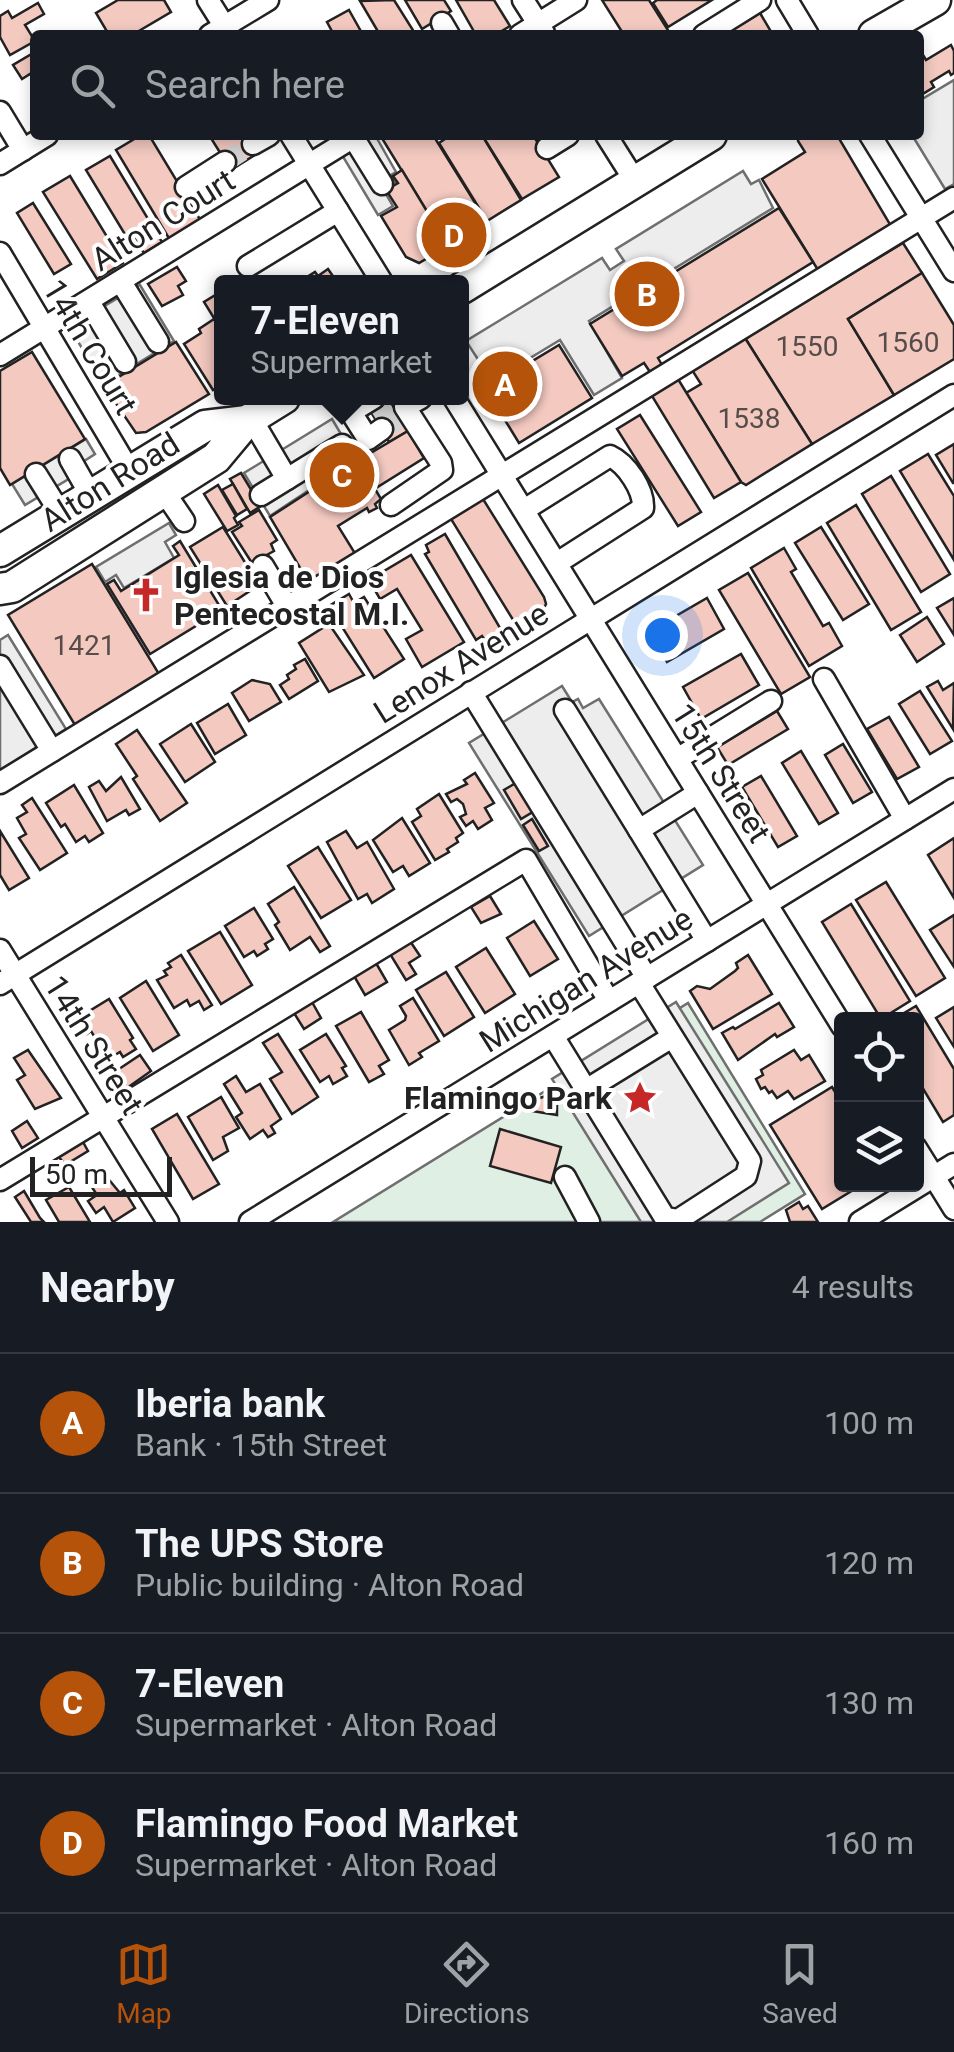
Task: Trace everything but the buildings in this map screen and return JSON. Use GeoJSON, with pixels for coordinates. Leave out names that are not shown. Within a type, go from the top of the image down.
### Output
{"type":"FeatureCollection","features":[{"type":"Feature","properties":{"kind":"highway"},"geometry":{"type":"LineString","coordinates":[[883,30],[935,0]]}},
{"type":"Feature","properties":{"kind":"highway"},"geometry":{"type":"LineString","coordinates":[[469,284],[703,140]]}},
{"type":"Feature","properties":{"kind":"highway","name":"Alton Road"},"geometry":{"type":"LineString","coordinates":[[0,588],[12,587],[216,458],[249,419],[272,405]]}},
{"type":"Feature","properties":{"kind":"highway","name":"Alton Road"},"geometry":{"type":"LineString","coordinates":[[0,551],[200,429],[249,419]]}},
{"type":"Feature","properties":{"kind":"highway"},"geometry":{"type":"LineString","coordinates":[[163,490],[200,429]]}},
{"type":"Feature","properties":{"kind":"highway"},"geometry":{"type":"LineString","coordinates":[[35,571],[130,472]]}},
{"type":"Feature","properties":{"kind":"street"},"geometry":{"type":"LineString","coordinates":[[208,0],[220,30]]}},
{"type":"Feature","properties":{"kind":"street"},"geometry":{"type":"LineString","coordinates":[[224,30],[268,0]]}},
{"type":"Feature","properties":{"kind":"street"},"geometry":{"type":"LineString","coordinates":[[523,0],[534,30]]}},
{"type":"Feature","properties":{"kind":"street"},"geometry":{"type":"LineString","coordinates":[[535,30],[576,0]]}},
{"type":"Feature","properties":{"kind":"street"},"geometry":{"type":"LineString","coordinates":[[712,30],[760,0]]}},
{"type":"Feature","properties":{"kind":"street"},"geometry":{"type":"LineString","coordinates":[[787,0],[805,30]]}},
{"type":"Feature","properties":{"kind":"street"},"geometry":{"type":"LineString","coordinates":[[0,112],[24,150]]}},
{"type":"Feature","properties":{"kind":"street"},"geometry":{"type":"LineString","coordinates":[[0,164],[39,140]]}},
{"type":"Feature","properties":{"kind":"street"},"geometry":{"type":"LineString","coordinates":[[294,140],[378,275]]}},
{"type":"Feature","properties":{"kind":"street","name":"Alton Court"},"geometry":{"type":"LineString","coordinates":[[0,356],[349,140]]}},
{"type":"Feature","properties":{"kind":"street"},"geometry":{"type":"LineString","coordinates":[[357,140],[382,184]]}},
{"type":"Feature","properties":{"kind":"street"},"geometry":{"type":"LineString","coordinates":[[547,148],[560,140]]}},
{"type":"Feature","properties":{"kind":"street"},"geometry":{"type":"LineString","coordinates":[[609,140],[634,182]]}},
{"type":"Feature","properties":{"kind":"street"},"geometry":{"type":"LineString","coordinates":[[873,140],[954,271]]}},
{"type":"Feature","properties":{"kind":"street"},"geometry":{"type":"LineString","coordinates":[[186,187],[225,162]]}},
{"type":"Feature","properties":{"kind":"street"},"geometry":{"type":"LineString","coordinates":[[2,779],[954,198]]}},
{"type":"Feature","properties":{"kind":"street"},"geometry":{"type":"LineString","coordinates":[[248,266],[338,211]]}},
{"type":"Feature","properties":{"kind":"street","name":"14th Court"},"geometry":{"type":"LineString","coordinates":[[0,253],[130,472]]}},
{"type":"Feature","properties":{"kind":"street"},"geometry":{"type":"LineString","coordinates":[[121,282],[158,342]]}},
{"type":"Feature","properties":{"kind":"street"},"geometry":{"type":"LineString","coordinates":[[89,302],[126,362]]}},
{"type":"Feature","properties":{"kind":"street","name":"Lenox Avenue"},"geometry":{"type":"LineString","coordinates":[[8,979],[954,395]]}},
{"type":"Feature","properties":{"kind":"street","name":"15th Street"},"geometry":{"type":"LineString","coordinates":[[458,405],[834,1013]]}},
{"type":"Feature","properties":{"kind":"street"},"geometry":{"type":"LineString","coordinates":[[385,409],[441,463],[442,470],[390,505]]}},
{"type":"Feature","properties":{"kind":"street"},"geometry":{"type":"LineString","coordinates":[[249,419],[287,479]]}},
{"type":"Feature","properties":{"kind":"street"},"geometry":{"type":"LineString","coordinates":[[261,495],[342,445]]}},
{"type":"Feature","properties":{"kind":"street"},"geometry":{"type":"LineString","coordinates":[[524,510],[610,456],[622,464],[642,496],[643,508],[557,563]]}},
{"type":"Feature","properties":{"kind":"street"},"geometry":{"type":"LineString","coordinates":[[70,459],[92,496]]}},
{"type":"Feature","properties":{"kind":"street"},"geometry":{"type":"LineString","coordinates":[[36,474],[61,514]]}},
{"type":"Feature","properties":{"kind":"street"},"geometry":{"type":"LineString","coordinates":[[163,490],[184,520]]}},
{"type":"Feature","properties":{"kind":"street"},"geometry":{"type":"LineString","coordinates":[[264,566],[287,606]]}},
{"type":"Feature","properties":{"kind":"street"},"geometry":{"type":"LineString","coordinates":[[0,666],[52,751]]}},
{"type":"Feature","properties":{"kind":"street"},"geometry":{"type":"LineString","coordinates":[[824,679],[905,819]]}},
{"type":"Feature","properties":{"kind":"street"},"geometry":{"type":"LineString","coordinates":[[471,692],[643,980],[672,1037],[750,1161],[746,1176],[678,1220],[670,1222],[664,1218],[553,1036]]}},
{"type":"Feature","properties":{"kind":"street"},"geometry":{"type":"LineString","coordinates":[[677,759],[772,701]]}},
{"type":"Feature","properties":{"kind":"street"},"geometry":{"type":"LineString","coordinates":[[565,710],[706,941]]}},
{"type":"Feature","properties":{"kind":"street","name":"Michigan Avenue"},"geometry":{"type":"LineString","coordinates":[[250,1222],[954,789]]}},
{"type":"Feature","properties":{"kind":"street"},"geometry":{"type":"LineString","coordinates":[[639,830],[698,793]]}},
{"type":"Feature","properties":{"kind":"street"},"geometry":{"type":"LineString","coordinates":[[0,1180],[526,860],[609,1001]]}},
{"type":"Feature","properties":{"kind":"street","name":"14th Street"},"geometry":{"type":"LineString","coordinates":[[0,950],[8,979],[103,1117],[168,1222]]}},
{"type":"Feature","properties":{"kind":"street"},"geometry":{"type":"LineString","coordinates":[[586,1090],[672,1037]]}},
{"type":"Feature","properties":{"kind":"street"},"geometry":{"type":"LineString","coordinates":[[924,1160],[954,1209]]}},
{"type":"Feature","properties":{"kind":"street"},"geometry":{"type":"LineString","coordinates":[[860,1222],[954,1164]]}},
{"type":"Feature","properties":{"kind":"street"},"geometry":{"type":"LineString","coordinates":[[566,1178],[589,1222]]}},
{"type":"Feature","properties":{"kind":"green space","name":"Flamingo Park"},"geometry":{"type":"Polygon","coordinates":[[[688,1003],[805,1194],[760,1222],[333,1222],[688,1003]]]}},
{"type":"Feature","properties":{"kind":"shaded area"},"geometry":{"type":"Polygon","coordinates":[[[954,80],[954,184],[945,189],[915,140],[924,140],[924,98],[954,80]]]}},
{"type":"Feature","properties":{"kind":"shaded area"},"geometry":{"type":"Polygon","coordinates":[[[367,140],[378,140],[396,172],[391,175],[395,182],[383,189],[393,206],[378,215],[342,155],[367,140]]]}},
{"type":"Feature","properties":{"kind":"shaded area"},"geometry":{"type":"Polygon","coordinates":[[[743,171],[751,184],[759,180],[773,208],[589,321],[622,378],[594,395],[560,340],[492,381],[469,346],[469,339],[602,258],[610,270],[624,261],[616,249],[743,171]]]}},
{"type":"Feature","properties":{"kind":"shaded area"},"geometry":{"type":"Polygon","coordinates":[[[140,285],[174,341],[104,384],[69,327],[140,285]]]}},
{"type":"Feature","properties":{"kind":"shaded area"},"geometry":{"type":"Polygon","coordinates":[[[332,419],[356,459],[270,516],[244,473],[332,419]]]}},
{"type":"Feature","properties":{"kind":"shaded area"},"geometry":{"type":"Polygon","coordinates":[[[86,439],[95,454],[78,465],[82,471],[25,505],[12,484],[86,439]]]}},
{"type":"Feature","properties":{"kind":"shaded area"},"geometry":{"type":"Polygon","coordinates":[[[169,523],[176,535],[165,542],[174,558],[124,588],[116,575],[105,582],[96,567],[169,523]]]}},
{"type":"Feature","properties":{"kind":"shaded area"},"geometry":{"type":"Polygon","coordinates":[[[8,635],[66,729],[0,770],[0,640],[8,635]]]}},
{"type":"Feature","properties":{"kind":"shaded area"},"geometry":{"type":"Polygon","coordinates":[[[562,686],[572,702],[578,699],[583,708],[599,699],[703,865],[589,936],[469,743],[562,686]]]}},
{"type":"Feature","properties":{"kind":"shaded area"},"geometry":{"type":"Polygon","coordinates":[[[676,1002],[789,1183],[727,1222],[641,1222],[552,1079],[676,1002]]]}},
{"type":"Feature","properties":{"kind":"tunnel"},"geometry":{"type":"LineString","coordinates":[[225,162],[253,144]]}},
{"type":"Feature","properties":{"kind":"tunnel"},"geometry":{"type":"LineString","coordinates":[[374,416],[392,405]]}},
{"type":"Feature","properties":{"kind":"tunnel"},"geometry":{"type":"LineString","coordinates":[[382,429],[400,419]]}},
{"type":"Feature","properties":{"kind":"place","name":"Flamingo Food Market"},"geometry":{"type":"Point","coordinates":[454,235]}},
{"type":"Feature","properties":{"kind":"place","name":"The UPS Store"},"geometry":{"type":"Point","coordinates":[647,294]}},
{"type":"Feature","properties":{"kind":"place","name":"Iberia bank"},"geometry":{"type":"Point","coordinates":[505,384]}},
{"type":"Feature","properties":{"kind":"place","name":"7-Eleven"},"geometry":{"type":"Point","coordinates":[342,475]}},
{"type":"Feature","properties":{"kind":"place","name":"Iglesia de Dios Pentecostal M.I."},"geometry":{"type":"Point","coordinates":[146,595]}},
{"type":"Feature","properties":{"kind":"place","name":"Flamingo Park"},"geometry":{"type":"Point","coordinates":[640,1098]}}]}
